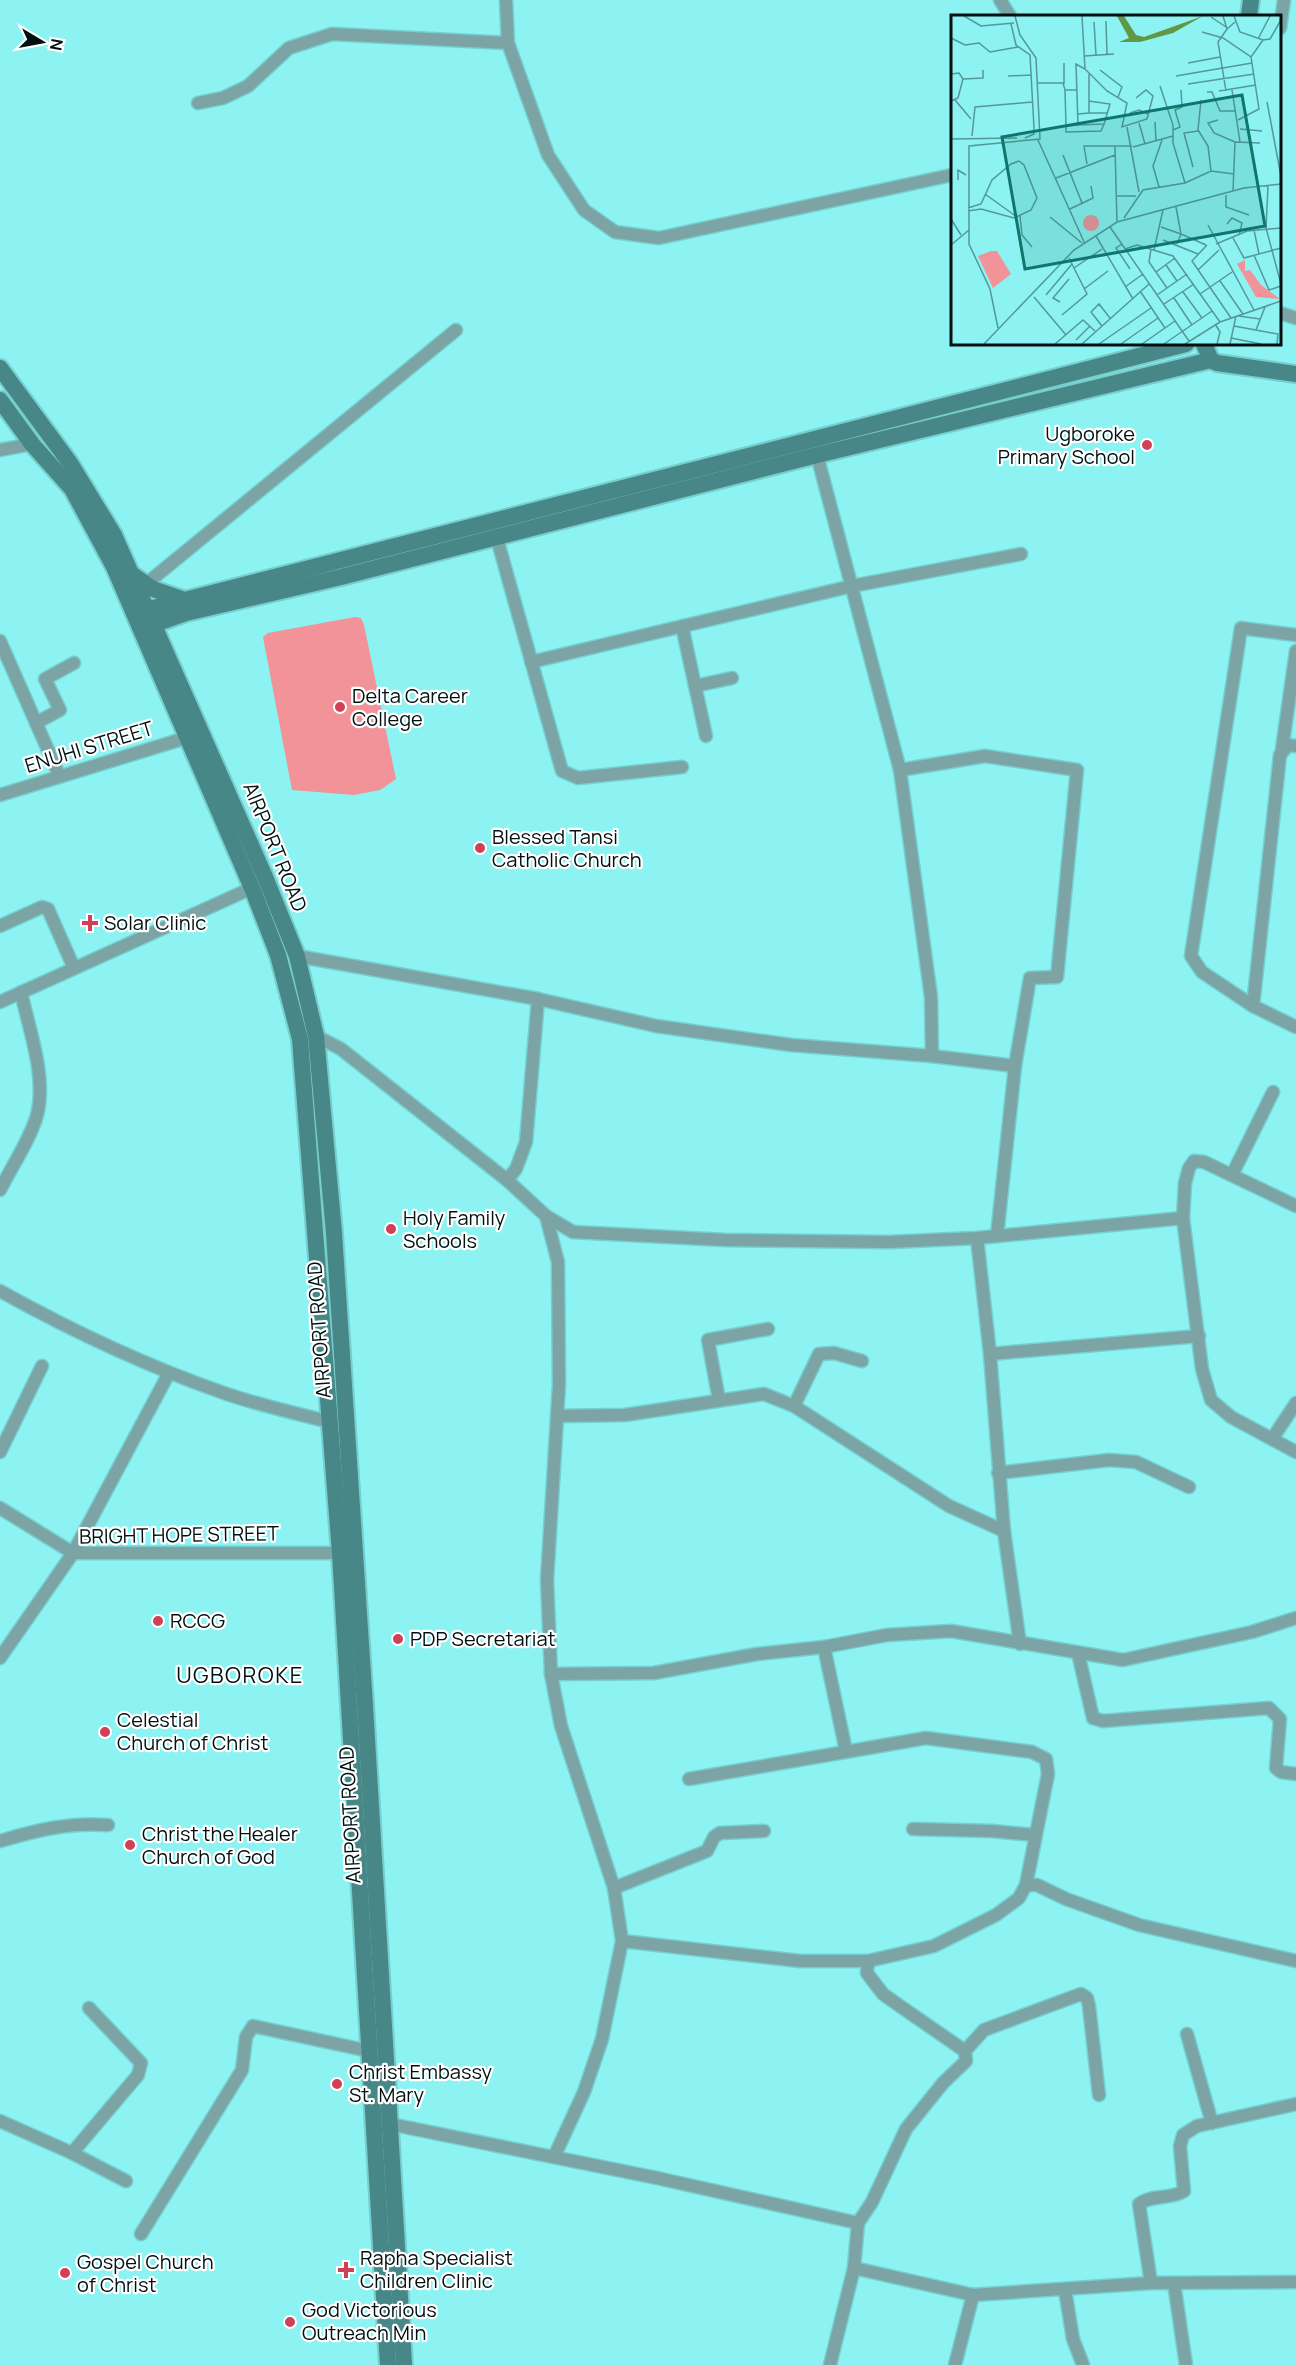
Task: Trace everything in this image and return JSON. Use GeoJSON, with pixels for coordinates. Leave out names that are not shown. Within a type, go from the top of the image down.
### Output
{"type":"FeatureCollection","features":[{"type":"Feature","properties":{"kind":"main road"},"geometry":{"type":"LineString","coordinates":[[1249,15],[1251,0]]}},
{"type":"Feature","properties":{"kind":"main road"},"geometry":{"type":"LineString","coordinates":[[143,619],[185,606],[1182,345]]}},
{"type":"Feature","properties":{"kind":"main road"},"geometry":{"type":"LineString","coordinates":[[1204,345],[1211,360]]}},
{"type":"Feature","properties":{"kind":"main road"},"geometry":{"type":"LineString","coordinates":[[131,573],[185,606],[340,577],[496,535],[817,455],[1211,360],[1296,374]]}},
{"type":"Feature","properties":{"kind":"main road","name":"AIRPORT ROAD"},"geometry":{"type":"LineString","coordinates":[[0,368],[96,502],[131,573],[143,619],[278,956],[300,1040],[340,1553],[388,2365]]}},
{"type":"Feature","properties":{"kind":"main road","name":"AIRPORT ROAD"},"geometry":{"type":"LineString","coordinates":[[0,400],[32,444],[72,489],[143,619],[163,649],[234,802],[297,956],[316,1036],[332,1203],[404,2365]]}},
{"type":"Feature","properties":{"kind":"main road"},"geometry":{"type":"LineString","coordinates":[[163,649],[165,632],[185,606]]}},
{"type":"Feature","properties":{"kind":"main road"},"geometry":{"type":"LineString","coordinates":[[313,1204],[332,1203]]}},
{"type":"Feature","properties":{"kind":"street"},"geometry":{"type":"LineString","coordinates":[[1000,0],[1009,15]]}},
{"type":"Feature","properties":{"kind":"street"},"geometry":{"type":"LineString","coordinates":[[1281,21],[1284,0]]}},
{"type":"Feature","properties":{"kind":"street"},"geometry":{"type":"LineString","coordinates":[[509,3],[508,43],[548,155],[584,210],[615,232],[658,238],[951,175]]}},
{"type":"Feature","properties":{"kind":"street"},"geometry":{"type":"LineString","coordinates":[[198,103],[223,98],[248,86],[289,48],[332,34],[508,43]]}},
{"type":"Feature","properties":{"kind":"street"},"geometry":{"type":"LineString","coordinates":[[1281,314],[1296,318]]}},
{"type":"Feature","properties":{"kind":"street"},"geometry":{"type":"LineString","coordinates":[[146,584],[456,330]]}},
{"type":"Feature","properties":{"kind":"street"},"geometry":{"type":"LineString","coordinates":[[0,450],[32,444]]}},
{"type":"Feature","properties":{"kind":"street"},"geometry":{"type":"LineString","coordinates":[[817,455],[900,770],[931,997],[932,1056]]}},
{"type":"Feature","properties":{"kind":"street"},"geometry":{"type":"LineString","coordinates":[[496,535],[561,771],[578,778],[682,767]]}},
{"type":"Feature","properties":{"kind":"street"},"geometry":{"type":"LineString","coordinates":[[531,662],[852,586],[1021,554]]}},
{"type":"Feature","properties":{"kind":"street"},"geometry":{"type":"LineString","coordinates":[[682,626],[706,736]]}},
{"type":"Feature","properties":{"kind":"street"},"geometry":{"type":"LineString","coordinates":[[1296,635],[1241,628],[1191,956],[1202,972],[1253,1006],[1296,1027]]}},
{"type":"Feature","properties":{"kind":"street"},"geometry":{"type":"LineString","coordinates":[[0,641],[59,775]]}},
{"type":"Feature","properties":{"kind":"street"},"geometry":{"type":"LineString","coordinates":[[1253,1006],[1282,749],[1296,651]]}},
{"type":"Feature","properties":{"kind":"street"},"geometry":{"type":"LineString","coordinates":[[36,723],[60,710],[45,679],[74,663]]}},
{"type":"Feature","properties":{"kind":"street"},"geometry":{"type":"LineString","coordinates":[[695,686],[732,678]]}},
{"type":"Feature","properties":{"kind":"street","name":"ENUHI STREET"},"geometry":{"type":"LineString","coordinates":[[0,795],[59,775],[189,737]]}},
{"type":"Feature","properties":{"kind":"street"},"geometry":{"type":"LineString","coordinates":[[1282,749],[1288,745],[1296,746]]}},
{"type":"Feature","properties":{"kind":"street"},"geometry":{"type":"LineString","coordinates":[[900,770],[985,756],[1077,770],[1057,977],[1030,978],[1015,1066],[997,1236]]}},
{"type":"Feature","properties":{"kind":"street"},"geometry":{"type":"LineString","coordinates":[[0,1002],[252,888]]}},
{"type":"Feature","properties":{"kind":"street"},"geometry":{"type":"LineString","coordinates":[[0,926],[42,907],[48,909],[74,968]]}},
{"type":"Feature","properties":{"kind":"street"},"geometry":{"type":"LineString","coordinates":[[297,956],[538,999],[656,1026],[791,1045],[932,1056],[1015,1066]]}},
{"type":"Feature","properties":{"kind":"street"},"geometry":{"type":"LineString","coordinates":[[0,1190],[37,1117],[40,1097],[38,1073],[21,992]]}},
{"type":"Feature","properties":{"kind":"street"},"geometry":{"type":"LineString","coordinates":[[507,1180],[516,1169],[526,1142],[538,999]]}},
{"type":"Feature","properties":{"kind":"street"},"geometry":{"type":"LineString","coordinates":[[316,1036],[342,1049],[507,1180],[546,1216],[573,1232],[725,1240],[889,1242],[977,1238],[1183,1218]]}},
{"type":"Feature","properties":{"kind":"street"},"geometry":{"type":"LineString","coordinates":[[1232,1175],[1273,1092]]}},
{"type":"Feature","properties":{"kind":"street"},"geometry":{"type":"LineString","coordinates":[[1296,1206],[1204,1162],[1194,1161],[1189,1168],[1185,1183],[1183,1218],[1202,1369],[1211,1400],[1231,1417],[1296,1452]]}},
{"type":"Feature","properties":{"kind":"street"},"geometry":{"type":"LineString","coordinates":[[546,1216],[558,1262],[557,1416],[548,1580],[551,1674],[561,1726],[614,1888],[622,1941],[602,2039],[584,2092],[554,2157]]}},
{"type":"Feature","properties":{"kind":"street"},"geometry":{"type":"LineString","coordinates":[[977,1238],[990,1354],[1004,1531],[1020,1644]]}},
{"type":"Feature","properties":{"kind":"street"},"geometry":{"type":"LineString","coordinates":[[0,1291],[60,1324],[169,1373],[227,1394],[330,1422]]}},
{"type":"Feature","properties":{"kind":"street"},"geometry":{"type":"LineString","coordinates":[[719,1400],[708,1341],[768,1329]]}},
{"type":"Feature","properties":{"kind":"street"},"geometry":{"type":"LineString","coordinates":[[990,1354],[1199,1336]]}},
{"type":"Feature","properties":{"kind":"street"},"geometry":{"type":"LineString","coordinates":[[794,1406],[819,1354],[834,1353],[862,1361]]}},
{"type":"Feature","properties":{"kind":"street"},"geometry":{"type":"LineString","coordinates":[[0,1452],[42,1366]]}},
{"type":"Feature","properties":{"kind":"street"},"geometry":{"type":"LineString","coordinates":[[0,1508],[73,1553],[169,1373]]}},
{"type":"Feature","properties":{"kind":"street"},"geometry":{"type":"LineString","coordinates":[[557,1416],[626,1415],[764,1394],[794,1406],[949,1506],[1004,1531]]}},
{"type":"Feature","properties":{"kind":"street"},"geometry":{"type":"LineString","coordinates":[[1272,1439],[1296,1403]]}},
{"type":"Feature","properties":{"kind":"street"},"geometry":{"type":"LineString","coordinates":[[998,1473],[1109,1460],[1136,1462],[1189,1487]]}},
{"type":"Feature","properties":{"kind":"street","name":"BRIGHT HOPE STREET"},"geometry":{"type":"LineString","coordinates":[[0,1659],[73,1553],[340,1553]]}},
{"type":"Feature","properties":{"kind":"street"},"geometry":{"type":"LineString","coordinates":[[551,1674],[654,1673],[757,1654],[824,1647],[887,1635],[951,1631],[1124,1660],[1252,1632],[1296,1618]]}},
{"type":"Feature","properties":{"kind":"street"},"geometry":{"type":"LineString","coordinates":[[824,1647],[846,1751]]}},
{"type":"Feature","properties":{"kind":"street"},"geometry":{"type":"LineString","coordinates":[[1077,1653],[1094,1718],[1103,1721],[1269,1708],[1280,1719],[1276,1768],[1281,1772],[1296,1774]]}},
{"type":"Feature","properties":{"kind":"street"},"geometry":{"type":"LineString","coordinates":[[622,1941],[800,1960],[868,1961],[934,1946],[996,1916],[1019,1898],[1026,1885],[1048,1774],[1046,1760],[1032,1752],[926,1738],[689,1779]]}},
{"type":"Feature","properties":{"kind":"street"},"geometry":{"type":"LineString","coordinates":[[0,1840],[47,1827],[86,1823],[108,1825]]}},
{"type":"Feature","properties":{"kind":"street"},"geometry":{"type":"LineString","coordinates":[[913,1829],[992,1831],[1035,1835]]}},
{"type":"Feature","properties":{"kind":"street"},"geometry":{"type":"LineString","coordinates":[[614,1888],[708,1851],[714,1837],[720,1833],[764,1831]]}},
{"type":"Feature","properties":{"kind":"street"},"geometry":{"type":"LineString","coordinates":[[1026,1885],[1038,1885],[1066,1899],[1139,1925],[1296,1961]]}},
{"type":"Feature","properties":{"kind":"street"},"geometry":{"type":"LineString","coordinates":[[868,1961],[867,1973],[884,1994],[965,2052]]}},
{"type":"Feature","properties":{"kind":"street"},"geometry":{"type":"LineString","coordinates":[[830,2365],[854,2268],[858,2223],[872,2202],[906,2129],[943,2083],[966,2061],[965,2052],[984,2030],[1081,1994],[1087,1998],[1089,2006],[1099,2095]]}},
{"type":"Feature","properties":{"kind":"street"},"geometry":{"type":"LineString","coordinates":[[72,2153],[138,2075],[141,2068],[141,2063],[89,2008]]}},
{"type":"Feature","properties":{"kind":"street"},"geometry":{"type":"LineString","coordinates":[[141,2234],[242,2070],[246,2037],[253,2026],[369,2051]]}},
{"type":"Feature","properties":{"kind":"street"},"geometry":{"type":"LineString","coordinates":[[1187,2034],[1212,2123]]}},
{"type":"Feature","properties":{"kind":"street"},"geometry":{"type":"LineString","coordinates":[[1151,2283],[1139,2204],[1145,2199],[1184,2191],[1180,2146],[1183,2135],[1197,2126],[1296,2104]]}},
{"type":"Feature","properties":{"kind":"street"},"geometry":{"type":"LineString","coordinates":[[0,2121],[72,2153],[126,2181]]}},
{"type":"Feature","properties":{"kind":"street"},"geometry":{"type":"LineString","coordinates":[[390,2124],[858,2223]]}},
{"type":"Feature","properties":{"kind":"street"},"geometry":{"type":"LineString","coordinates":[[854,2268],[973,2295],[1151,2283],[1296,2282]]}},
{"type":"Feature","properties":{"kind":"street"},"geometry":{"type":"LineString","coordinates":[[1174,2283],[1186,2365]]}},
{"type":"Feature","properties":{"kind":"street"},"geometry":{"type":"LineString","coordinates":[[1065,2290],[1073,2339],[1083,2365]]}},
{"type":"Feature","properties":{"kind":"street"},"geometry":{"type":"LineString","coordinates":[[955,2365],[973,2295]]}},
{"type":"Feature","properties":{"kind":"shaded area"},"geometry":{"type":"Polygon","coordinates":[[[355,617],[361,618],[364,625],[396,779],[380,790],[354,795],[292,790],[263,637],[268,633],[355,617]]]}},
{"type":"Feature","properties":{"kind":"place","name":"Ugboroke Primary School"},"geometry":{"type":"Point","coordinates":[1147,445]}},
{"type":"Feature","properties":{"kind":"place","name":"Delta Career College"},"geometry":{"type":"Point","coordinates":[340,707]}},
{"type":"Feature","properties":{"kind":"place","name":"Blessed Tansi Catholic Church"},"geometry":{"type":"Point","coordinates":[480,848]}},
{"type":"Feature","properties":{"kind":"place","name":"Solar Clinic"},"geometry":{"type":"Point","coordinates":[90,923]}},
{"type":"Feature","properties":{"kind":"place","name":"Holy Family Schools"},"geometry":{"type":"Point","coordinates":[391,1229]}},
{"type":"Feature","properties":{"kind":"place","name":"RCCG"},"geometry":{"type":"Point","coordinates":[158,1621]}},
{"type":"Feature","properties":{"kind":"place","name":"PDP Secretariat"},"geometry":{"type":"Point","coordinates":[398,1639]}},
{"type":"Feature","properties":{"kind":"place","name":"Celestial Church of Christ"},"geometry":{"type":"Point","coordinates":[105,1732]}},
{"type":"Feature","properties":{"kind":"place","name":"Christ the Healer Church of God"},"geometry":{"type":"Point","coordinates":[130,1845]}},
{"type":"Feature","properties":{"kind":"place","name":"Christ Embassy St. Mary"},"geometry":{"type":"Point","coordinates":[337,2084]}},
{"type":"Feature","properties":{"kind":"place","name":"Rapha Specialist Children Clinic"},"geometry":{"type":"Point","coordinates":[346,2270]}},
{"type":"Feature","properties":{"kind":"place","name":"Gospel Church of Christ"},"geometry":{"type":"Point","coordinates":[65,2273]}},
{"type":"Feature","properties":{"kind":"place","name":"God Victorious Outreach Min"},"geometry":{"type":"Point","coordinates":[290,2322]}},
{"type":"Feature","properties":{"kind":"district","name":"UGBOROKE"},"geometry":{"type":"Point","coordinates":[240,1675]}}]}
